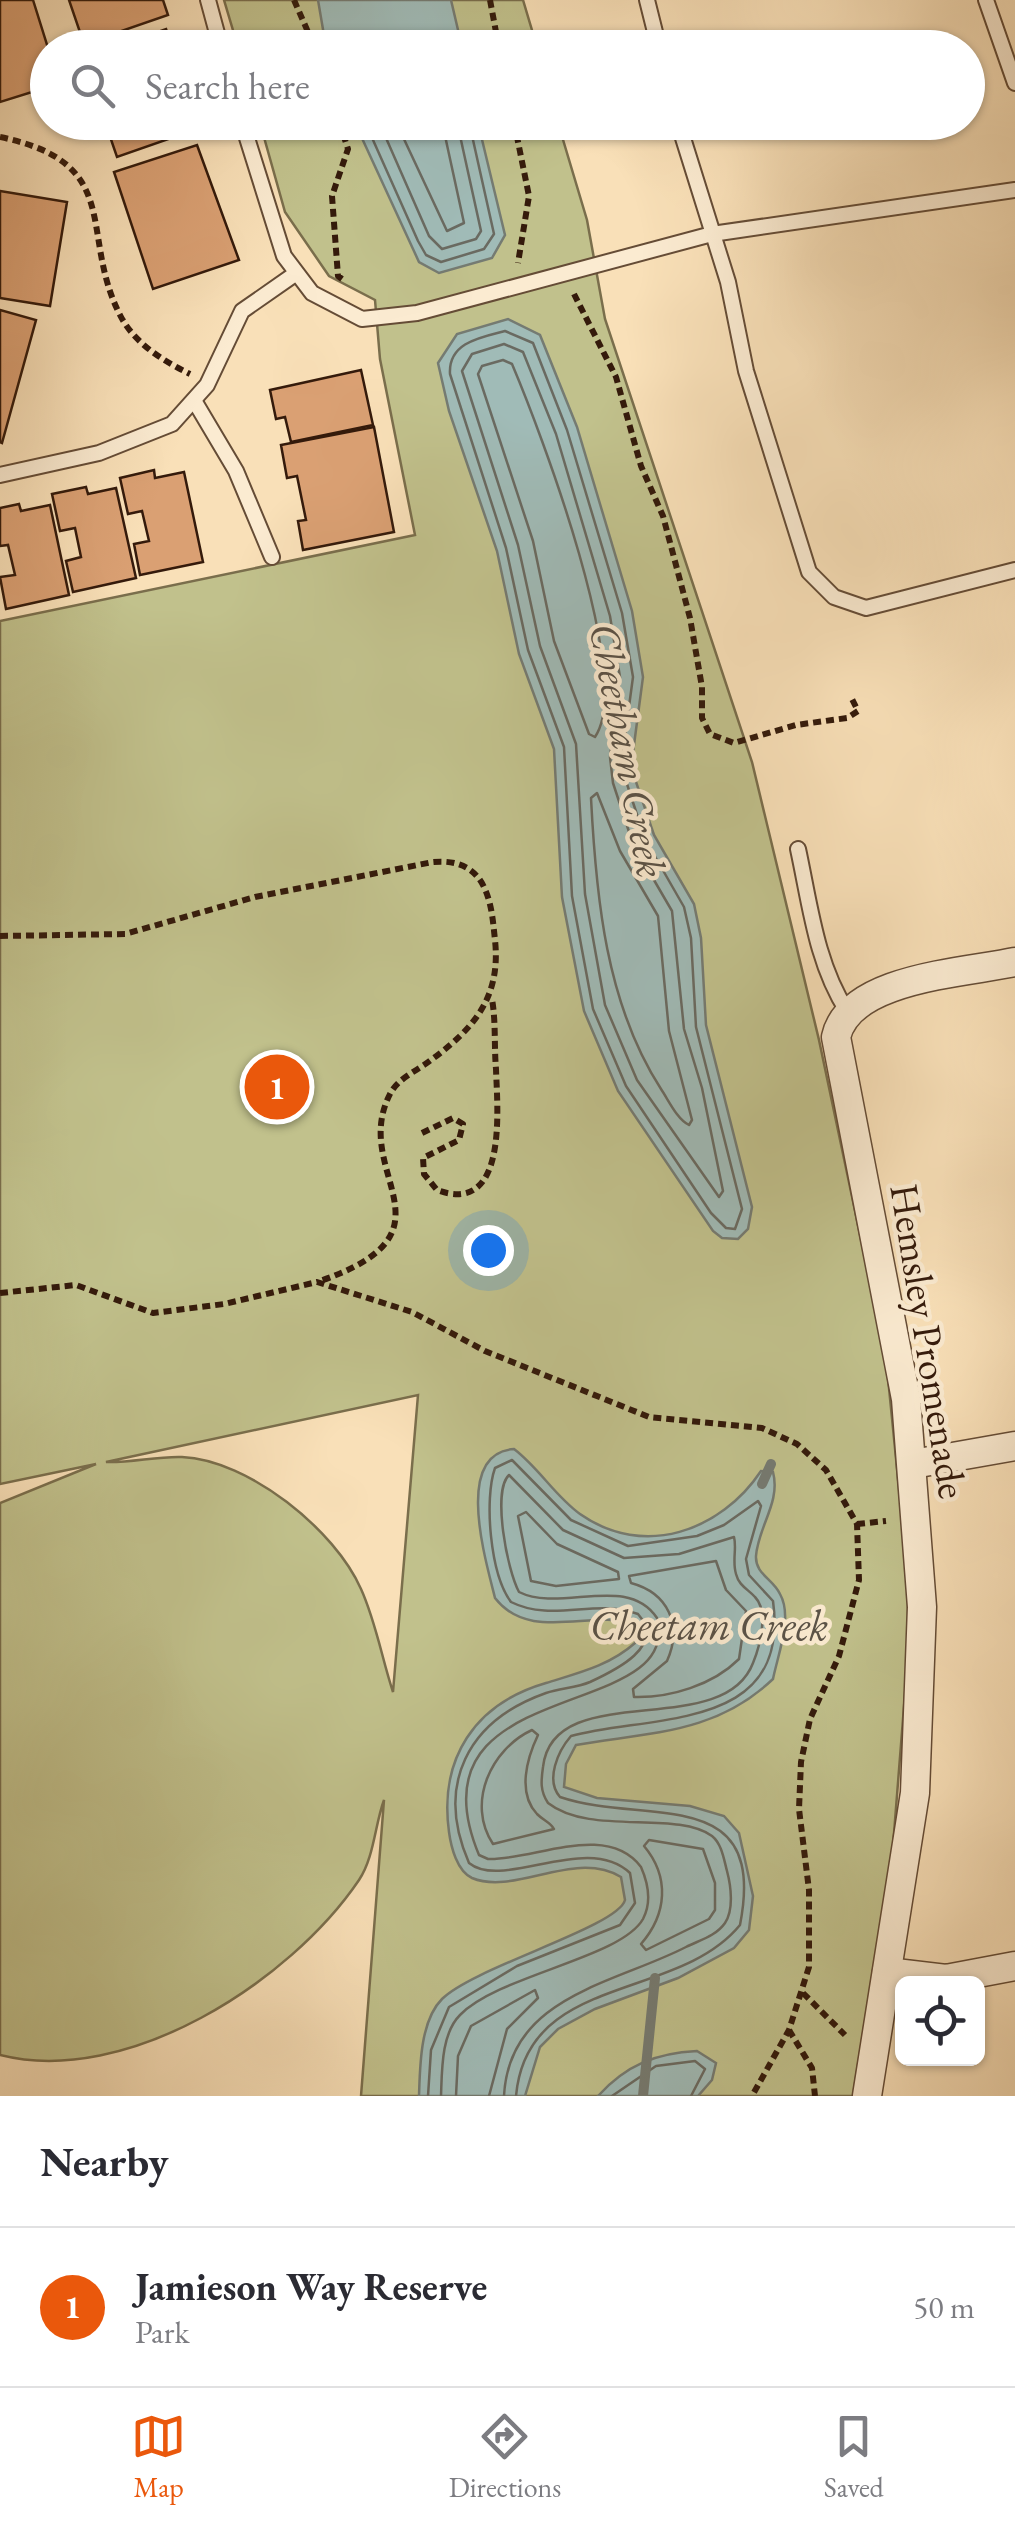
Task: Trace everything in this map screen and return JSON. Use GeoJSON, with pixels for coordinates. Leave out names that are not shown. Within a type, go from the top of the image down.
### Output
{"type":"FeatureCollection","features":[{"type":"Feature","properties":{"kind":"street"},"geometry":{"type":"LineString","coordinates":[[846,1011],[877,991],[1015,962]]}},
{"type":"Feature","properties":{"kind":"street","name":"Hemsley Promenade"},"geometry":{"type":"LineString","coordinates":[[846,1011],[839,1024],[836,1054],[898,1346],[913,1464],[922,1608],[920,1726],[910,1826],[867,2096]]}},
{"type":"Feature","properties":{"kind":"street"},"geometry":{"type":"LineString","coordinates":[[913,1464],[1015,1446]]}},
{"type":"Feature","properties":{"kind":"street"},"geometry":{"type":"LineString","coordinates":[[887,1972],[946,1978],[1015,1966]]}},
{"type":"Feature","properties":{"kind":"lane"},"geometry":{"type":"LineString","coordinates":[[208,0],[216,30]]}},
{"type":"Feature","properties":{"kind":"lane"},"geometry":{"type":"LineString","coordinates":[[647,0],[654,30]]}},
{"type":"Feature","properties":{"kind":"lane"},"geometry":{"type":"LineString","coordinates":[[986,0],[1015,83]]}},
{"type":"Feature","properties":{"kind":"lane"},"geometry":{"type":"LineString","coordinates":[[247,140],[266,208],[295,274],[328,305],[372,320],[417,313],[712,234],[1015,190]]}},
{"type":"Feature","properties":{"kind":"lane"},"geometry":{"type":"LineString","coordinates":[[683,140],[728,282],[743,360],[788,492],[800,550],[820,585],[847,605],[866,608],[1015,570]]}},
{"type":"Feature","properties":{"kind":"lane"},"geometry":{"type":"LineString","coordinates":[[0,475],[146,437],[172,424],[209,382],[242,311],[295,274]]}},
{"type":"Feature","properties":{"kind":"lane"},"geometry":{"type":"LineString","coordinates":[[195,402],[236,471],[272,556]]}},
{"type":"Feature","properties":{"kind":"lane"},"geometry":{"type":"LineString","coordinates":[[798,849],[824,963],[846,1011]]}},
{"type":"Feature","properties":{"kind":"path"},"geometry":{"type":"LineString","coordinates":[[294,0],[310,30]]}},
{"type":"Feature","properties":{"kind":"path"},"geometry":{"type":"LineString","coordinates":[[490,0],[496,30]]}},
{"type":"Feature","properties":{"kind":"path"},"geometry":{"type":"LineString","coordinates":[[0,137],[59,158],[79,178],[93,204],[120,314],[141,344],[209,382]]}},
{"type":"Feature","properties":{"kind":"path"},"geometry":{"type":"LineString","coordinates":[[344,140],[348,158],[334,188],[332,211],[338,276],[346,281]]}},
{"type":"Feature","properties":{"kind":"path"},"geometry":{"type":"LineString","coordinates":[[506,268],[518,264],[528,211],[528,177],[519,140]]}},
{"type":"Feature","properties":{"kind":"path"},"geometry":{"type":"LineString","coordinates":[[563,276],[604,349],[642,466],[659,504],[690,618],[704,726],[716,739],[734,742],[796,725],[847,718],[858,711],[852,699]]}},
{"type":"Feature","properties":{"kind":"path"},"geometry":{"type":"LineString","coordinates":[[0,936],[124,934],[307,886],[410,865],[452,861],[474,873],[488,897],[496,950],[492,998],[499,1132],[483,1180],[464,1192],[437,1190],[424,1174],[422,1158],[459,1140],[464,1124],[453,1118],[422,1133]]}},
{"type":"Feature","properties":{"kind":"path"},"geometry":{"type":"LineString","coordinates":[[0,1293],[76,1285],[153,1313],[224,1304],[316,1282],[355,1266],[390,1236],[398,1220],[383,1128],[390,1095],[459,1038],[492,998]]}},
{"type":"Feature","properties":{"kind":"path"},"geometry":{"type":"LineString","coordinates":[[316,1282],[412,1312],[485,1351],[648,1416],[762,1428],[805,1451],[842,1490],[858,1524],[859,1580],[838,1656],[810,1719],[801,1762],[799,1809],[811,1949],[803,1993],[789,2030],[752,2096]]}},
{"type":"Feature","properties":{"kind":"path"},"geometry":{"type":"LineString","coordinates":[[789,2030],[812,2068],[815,2096]]}},
{"type":"Feature","properties":{"kind":"green space"},"geometry":{"type":"Polygon","coordinates":[[[224,0],[523,0],[532,30],[233,30],[224,0]]]}},
{"type":"Feature","properties":{"kind":"green space"},"geometry":{"type":"Polygon","coordinates":[[[265,140],[563,140],[587,220],[605,319],[752,762],[819,1040],[886,1358],[908,1579],[908,1656],[893,1846],[853,2096],[361,2096],[384,1800],[368,1862],[359,1880],[292,1955],[249,1989],[201,2018],[151,2041],[100,2056],[49,2061],[0,2055],[0,1503],[96,1464],[0,1484],[0,621],[415,535],[380,359],[375,300],[329,276],[285,212],[265,140]],[[418,1395],[106,1462],[182,1457],[208,1461],[261,1485],[311,1522],[331,1544],[349,1567],[371,1614],[393,1692],[418,1395]]]}},
{"type":"Feature","properties":{"kind":"water"},"geometry":{"type":"Polygon","coordinates":[[[318,0],[451,0],[458,30],[323,30],[318,0]]]}},
{"type":"Feature","properties":{"kind":"water"},"geometry":{"type":"Polygon","coordinates":[[[363,140],[482,140],[505,235],[492,258],[439,273],[419,262],[363,140]]]}},
{"type":"Feature","properties":{"kind":"water"},"geometry":{"type":"Polygon","coordinates":[[[508,319],[540,335],[577,427],[632,611],[643,677],[632,760],[635,779],[654,835],[694,904],[701,938],[706,1025],[752,1207],[748,1229],[738,1239],[722,1238],[713,1231],[618,1091],[584,1011],[562,897],[554,749],[519,654],[497,551],[449,411],[438,363],[457,334],[508,319]]]}},
{"type":"Feature","properties":{"kind":"water","name":"Cheetam Creek"},"geometry":{"type":"Polygon","coordinates":[[[514,1449],[580,1514],[605,1528],[630,1535],[680,1532],[703,1523],[744,1492],[761,1471],[773,1472],[774,1494],[756,1562],[784,1603],[783,1636],[773,1679],[751,1697],[705,1721],[576,1745],[566,1764],[564,1787],[597,1798],[690,1806],[724,1816],[739,1833],[753,1896],[749,1930],[734,1948],[678,1978],[595,2009],[558,2029],[540,2047],[525,2096],[419,2096],[425,2032],[442,1999],[483,1974],[598,1922],[625,1900],[621,1877],[603,1870],[565,1870],[507,1882],[472,1878],[459,1864],[451,1845],[447,1805],[450,1781],[456,1758],[481,1720],[521,1692],[604,1663],[635,1643],[636,1628],[631,1622],[541,1622],[508,1611],[495,1598],[481,1536],[479,1488],[484,1469],[495,1455],[514,1449]]]}},
{"type":"Feature","properties":{"kind":"water"},"geometry":{"type":"Polygon","coordinates":[[[697,2051],[716,2063],[712,2080],[698,2096],[598,2096],[620,2076],[643,2063],[697,2051]]]}},
{"type":"Feature","properties":{"kind":"building"},"geometry":{"type":"Polygon","coordinates":[[[0,0],[33,0],[42,30],[30,30],[30,93],[0,102],[0,0]]]}},
{"type":"Feature","properties":{"kind":"building"},"geometry":{"type":"Polygon","coordinates":[[[69,0],[163,0],[168,15],[125,30],[79,30],[69,0]]]}},
{"type":"Feature","properties":{"kind":"building"},"geometry":{"type":"Polygon","coordinates":[[[111,140],[166,140],[117,157],[111,140]]]}},
{"type":"Feature","properties":{"kind":"building"},"geometry":{"type":"Polygon","coordinates":[[[197,145],[239,260],[153,289],[114,172],[197,145]]]}},
{"type":"Feature","properties":{"kind":"building"},"geometry":{"type":"Polygon","coordinates":[[[0,191],[67,202],[50,306],[0,298],[0,191]]]}},
{"type":"Feature","properties":{"kind":"building"},"geometry":{"type":"Polygon","coordinates":[[[0,310],[36,320],[2,443],[0,442],[0,310]]]}},
{"type":"Feature","properties":{"kind":"building"},"geometry":{"type":"Polygon","coordinates":[[[361,370],[373,425],[291,442],[285,417],[276,419],[270,390],[361,370]]]}},
{"type":"Feature","properties":{"kind":"building"},"geometry":{"type":"Polygon","coordinates":[[[374,427],[394,532],[303,550],[298,521],[306,520],[297,476],[287,478],[281,445],[374,427]]]}},
{"type":"Feature","properties":{"kind":"building"},"geometry":{"type":"Polygon","coordinates":[[[154,470],[155,478],[184,472],[203,562],[140,575],[134,544],[149,541],[142,511],[128,514],[120,478],[154,470]]]}},
{"type":"Feature","properties":{"kind":"building"},"geometry":{"type":"Polygon","coordinates":[[[86,487],[88,494],[116,488],[136,578],[73,592],[66,561],[81,557],[75,528],[60,531],[52,494],[86,487]]]}},
{"type":"Feature","properties":{"kind":"building"},"geometry":{"type":"Polygon","coordinates":[[[19,504],[21,511],[50,505],[69,595],[6,609],[0,577],[15,575],[8,545],[0,546],[0,508],[19,504]]]}},
{"type":"Feature","properties":{"kind":"waterway","name":"Cheetham Creek"},"geometry":{"type":"LineString","coordinates":[[762,1484],[771,1464]]}},
{"type":"Feature","properties":{"kind":"waterway","name":"Cheetham Creek"},"geometry":{"type":"LineString","coordinates":[[643,2096],[655,1978]]}},
{"type":"Feature","properties":{"kind":"place","name":"Jamieson Way Reserve"},"geometry":{"type":"Point","coordinates":[277,1087]}}]}
